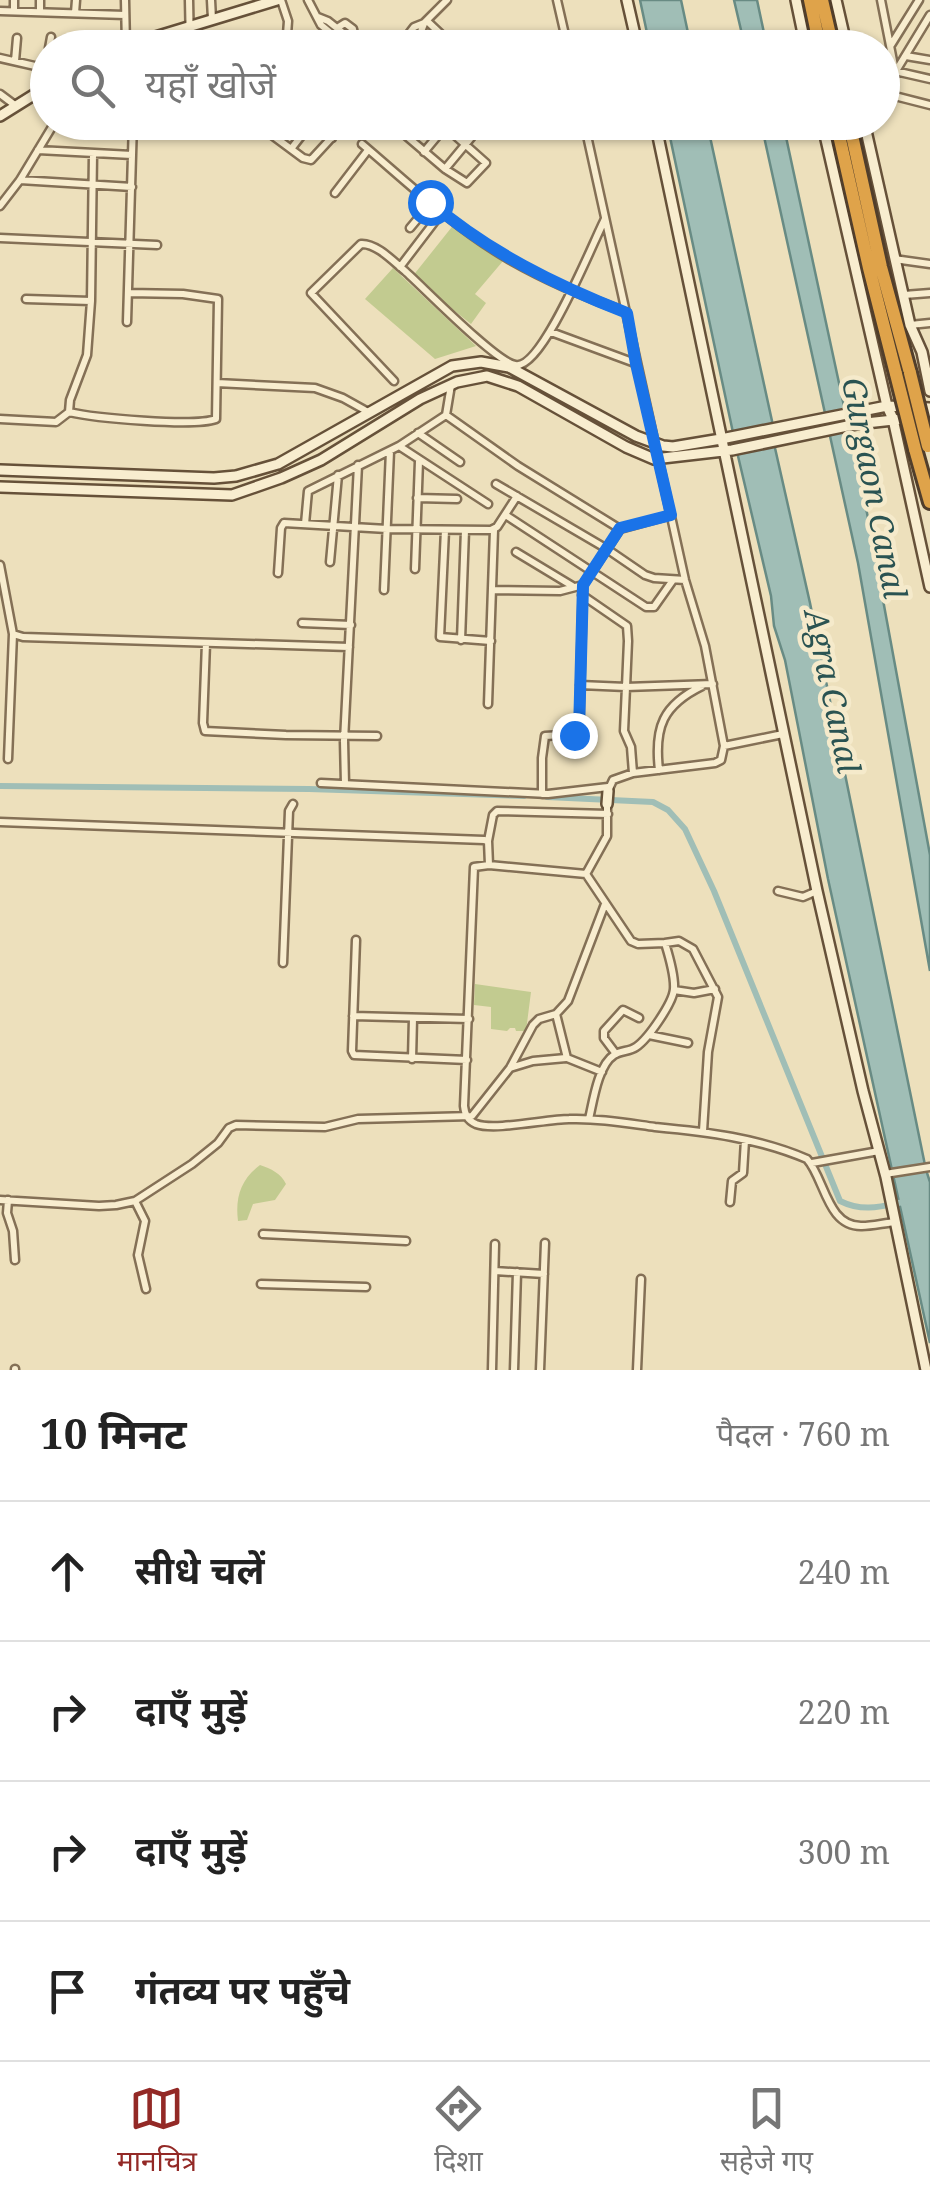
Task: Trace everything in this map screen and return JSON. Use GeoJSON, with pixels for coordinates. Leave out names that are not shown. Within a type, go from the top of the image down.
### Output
{"type":"FeatureCollection","features":[{"type":"Feature","properties":{"kind":"highway"},"geometry":{"type":"LineString","coordinates":[[810,0],[816,30]]}},
{"type":"Feature","properties":{"kind":"highway"},"geometry":{"type":"LineString","coordinates":[[822,0],[828,30]]}},
{"type":"Feature","properties":{"kind":"highway"},"geometry":{"type":"LineString","coordinates":[[840,140],[869,268],[924,450],[930,502]]}},
{"type":"Feature","properties":{"kind":"highway"},"geometry":{"type":"LineString","coordinates":[[853,140],[903,373]]}},
{"type":"Feature","properties":{"kind":"street"},"geometry":{"type":"LineString","coordinates":[[14,0],[14,11]]}},
{"type":"Feature","properties":{"kind":"street"},"geometry":{"type":"LineString","coordinates":[[40,0],[40,12]]}},
{"type":"Feature","properties":{"kind":"street"},"geometry":{"type":"LineString","coordinates":[[75,13],[76,0]]}},
{"type":"Feature","properties":{"kind":"street"},"geometry":{"type":"LineString","coordinates":[[125,0],[126,30]]}},
{"type":"Feature","properties":{"kind":"street"},"geometry":{"type":"LineString","coordinates":[[189,0],[190,30]]}},
{"type":"Feature","properties":{"kind":"street"},"geometry":{"type":"LineString","coordinates":[[211,0],[212,19]]}},
{"type":"Feature","properties":{"kind":"street"},"geometry":{"type":"LineString","coordinates":[[178,30],[277,0],[288,21],[287,30]]}},
{"type":"Feature","properties":{"kind":"street"},"geometry":{"type":"LineString","coordinates":[[308,0],[318,17],[334,29]]}},
{"type":"Feature","properties":{"kind":"street"},"geometry":{"type":"LineString","coordinates":[[422,30],[447,0]]}},
{"type":"Feature","properties":{"kind":"street"},"geometry":{"type":"LineString","coordinates":[[557,0],[564,30]]}},
{"type":"Feature","properties":{"kind":"street"},"geometry":{"type":"LineString","coordinates":[[627,0],[634,30]]}},
{"type":"Feature","properties":{"kind":"street"},"geometry":{"type":"LineString","coordinates":[[796,0],[802,30]]}},
{"type":"Feature","properties":{"kind":"street"},"geometry":{"type":"LineString","coordinates":[[836,0],[842,30]]}},
{"type":"Feature","properties":{"kind":"street"},"geometry":{"type":"LineString","coordinates":[[881,0],[888,30]]}},
{"type":"Feature","properties":{"kind":"street"},"geometry":{"type":"LineString","coordinates":[[884,12],[892,0]]}},
{"type":"Feature","properties":{"kind":"street"},"geometry":{"type":"LineString","coordinates":[[900,31],[920,0]]}},
{"type":"Feature","properties":{"kind":"street"},"geometry":{"type":"LineString","coordinates":[[0,10],[124,15]]}},
{"type":"Feature","properties":{"kind":"street"},"geometry":{"type":"LineString","coordinates":[[900,64],[930,15]]}},
{"type":"Feature","properties":{"kind":"street"},"geometry":{"type":"LineString","coordinates":[[426,22],[433,30]]}},
{"type":"Feature","properties":{"kind":"street"},"geometry":{"type":"LineString","coordinates":[[412,30],[426,22]]}},
{"type":"Feature","properties":{"kind":"street"},"geometry":{"type":"LineString","coordinates":[[920,32],[930,34]]}},
{"type":"Feature","properties":{"kind":"street"},"geometry":{"type":"LineString","coordinates":[[15,61],[16,38]]}},
{"type":"Feature","properties":{"kind":"street"},"geometry":{"type":"LineString","coordinates":[[906,56],[930,60]]}},
{"type":"Feature","properties":{"kind":"street"},"geometry":{"type":"LineString","coordinates":[[0,58],[30,64]]}},
{"type":"Feature","properties":{"kind":"street"},"geometry":{"type":"LineString","coordinates":[[900,72],[930,79]]}},
{"type":"Feature","properties":{"kind":"street"},"geometry":{"type":"LineString","coordinates":[[0,94],[16,106]]}},
{"type":"Feature","properties":{"kind":"street"},"geometry":{"type":"LineString","coordinates":[[0,116],[30,97]]}},
{"type":"Feature","properties":{"kind":"street"},"geometry":{"type":"LineString","coordinates":[[900,97],[930,105]]}},
{"type":"Feature","properties":{"kind":"street"},"geometry":{"type":"LineString","coordinates":[[0,206],[44,140]]}},
{"type":"Feature","properties":{"kind":"street"},"geometry":{"type":"LineString","coordinates":[[127,322],[132,140]]}},
{"type":"Feature","properties":{"kind":"street"},"geometry":{"type":"LineString","coordinates":[[279,140],[311,160],[330,140]]}},
{"type":"Feature","properties":{"kind":"street"},"geometry":{"type":"LineString","coordinates":[[290,149],[297,140]]}},
{"type":"Feature","properties":{"kind":"street"},"geometry":{"type":"LineString","coordinates":[[410,140],[467,183],[486,163],[461,140]]}},
{"type":"Feature","properties":{"kind":"street"},"geometry":{"type":"LineString","coordinates":[[424,152],[433,140]]}},
{"type":"Feature","properties":{"kind":"street"},"geometry":{"type":"LineString","coordinates":[[445,169],[470,140]]}},
{"type":"Feature","properties":{"kind":"street"},"geometry":{"type":"LineString","coordinates":[[586,874],[608,836],[608,789],[616,778],[634,772],[715,764],[722,760],[724,746],[709,684],[705,646],[685,580],[588,140]]}},
{"type":"Feature","properties":{"kind":"street"},"geometry":{"type":"LineString","coordinates":[[659,140],[726,438],[817,891],[886,1174],[926,1370]]}},
{"type":"Feature","properties":{"kind":"street"},"geometry":{"type":"LineString","coordinates":[[826,140],[930,587]]}},
{"type":"Feature","properties":{"kind":"street"},"geometry":{"type":"LineString","coordinates":[[868,140],[910,325],[926,351],[930,391]]}},
{"type":"Feature","properties":{"kind":"street"},"geometry":{"type":"LineString","coordinates":[[334,194],[365,147],[442,212],[506,258],[572,292],[627,313]]}},
{"type":"Feature","properties":{"kind":"street"},"geometry":{"type":"LineString","coordinates":[[38,150],[132,154]]}},
{"type":"Feature","properties":{"kind":"street"},"geometry":{"type":"LineString","coordinates":[[69,412],[88,355],[93,154]]}},
{"type":"Feature","properties":{"kind":"street"},"geometry":{"type":"LineString","coordinates":[[20,180],[132,187]]}},
{"type":"Feature","properties":{"kind":"street"},"geometry":{"type":"LineString","coordinates":[[410,228],[431,203]]}},
{"type":"Feature","properties":{"kind":"street"},"geometry":{"type":"LineString","coordinates":[[400,267],[442,212]]}},
{"type":"Feature","properties":{"kind":"street"},"geometry":{"type":"LineString","coordinates":[[394,381],[311,293],[364,242],[400,267],[494,352],[521,365],[529,361],[551,332],[605,218]]}},
{"type":"Feature","properties":{"kind":"street"},"geometry":{"type":"LineString","coordinates":[[0,238],[157,245]]}},
{"type":"Feature","properties":{"kind":"street"},"geometry":{"type":"LineString","coordinates":[[894,259],[930,264]]}},
{"type":"Feature","properties":{"kind":"street"},"geometry":{"type":"LineString","coordinates":[[0,420],[56,422],[69,412],[142,420],[216,419],[218,298],[129,293]]}},
{"type":"Feature","properties":{"kind":"street"},"geometry":{"type":"LineString","coordinates":[[904,295],[930,293]]}},
{"type":"Feature","properties":{"kind":"street"},"geometry":{"type":"LineString","coordinates":[[26,299],[91,302]]}},
{"type":"Feature","properties":{"kind":"street"},"geometry":{"type":"LineString","coordinates":[[910,325],[930,323]]}},
{"type":"Feature","properties":{"kind":"street"},"geometry":{"type":"LineString","coordinates":[[551,332],[636,364]]}},
{"type":"Feature","properties":{"kind":"street"},"geometry":{"type":"LineString","coordinates":[[0,470],[236,476],[278,464],[452,366],[480,362],[520,372],[654,444],[673,447],[887,406],[930,412]]}},
{"type":"Feature","properties":{"kind":"street"},"geometry":{"type":"LineString","coordinates":[[0,487],[232,495],[322,460],[420,399],[472,377],[502,379],[626,447],[659,459],[728,451],[930,412]]}},
{"type":"Feature","properties":{"kind":"street"},"geometry":{"type":"LineString","coordinates":[[217,383],[316,388],[370,414]]}},
{"type":"Feature","properties":{"kind":"street"},"geometry":{"type":"LineString","coordinates":[[305,524],[308,491],[399,446],[446,415],[452,384]]}},
{"type":"Feature","properties":{"kind":"street"},"geometry":{"type":"LineString","coordinates":[[446,415],[518,466],[620,528]]}},
{"type":"Feature","properties":{"kind":"street"},"geometry":{"type":"LineString","coordinates":[[418,434],[460,462]]}},
{"type":"Feature","properties":{"kind":"street"},"geometry":{"type":"LineString","coordinates":[[399,446],[488,504]]}},
{"type":"Feature","properties":{"kind":"street"},"geometry":{"type":"LineString","coordinates":[[384,590],[390,450]]}},
{"type":"Feature","properties":{"kind":"street"},"geometry":{"type":"LineString","coordinates":[[415,569],[419,460]]}},
{"type":"Feature","properties":{"kind":"street"},"geometry":{"type":"LineString","coordinates":[[345,784],[358,465]]}},
{"type":"Feature","properties":{"kind":"street"},"geometry":{"type":"LineString","coordinates":[[330,562],[338,475]]}},
{"type":"Feature","properties":{"kind":"street"},"geometry":{"type":"LineString","coordinates":[[496,484],[650,578],[685,580]]}},
{"type":"Feature","properties":{"kind":"street"},"geometry":{"type":"LineString","coordinates":[[488,704],[494,530],[517,496]]}},
{"type":"Feature","properties":{"kind":"street"},"geometry":{"type":"LineString","coordinates":[[418,498],[458,498]]}},
{"type":"Feature","properties":{"kind":"street"},"geometry":{"type":"LineString","coordinates":[[493,590],[560,590],[579,586],[620,528],[671,515]]}},
{"type":"Feature","properties":{"kind":"street"},"geometry":{"type":"LineString","coordinates":[[506,516],[650,608],[673,580]]}},
{"type":"Feature","properties":{"kind":"street"},"geometry":{"type":"LineString","coordinates":[[278,573],[282,524],[494,530]]}},
{"type":"Feature","properties":{"kind":"street"},"geometry":{"type":"LineString","coordinates":[[445,530],[440,633],[443,639],[491,641]]}},
{"type":"Feature","properties":{"kind":"street"},"geometry":{"type":"LineString","coordinates":[[461,640],[465,530]]}},
{"type":"Feature","properties":{"kind":"street"},"geometry":{"type":"LineString","coordinates":[[516,552],[579,586],[582,595],[579,734],[550,735],[544,739],[542,794]]}},
{"type":"Feature","properties":{"kind":"street"},"geometry":{"type":"LineString","coordinates":[[0,565],[13,634],[8,759]]}},
{"type":"Feature","properties":{"kind":"street"},"geometry":{"type":"LineString","coordinates":[[582,595],[627,626],[624,732],[631,747],[634,772]]}},
{"type":"Feature","properties":{"kind":"street"},"geometry":{"type":"LineString","coordinates":[[302,624],[351,625]]}},
{"type":"Feature","properties":{"kind":"street"},"geometry":{"type":"LineString","coordinates":[[13,634],[350,647]]}},
{"type":"Feature","properties":{"kind":"street"},"geometry":{"type":"LineString","coordinates":[[206,643],[205,732],[378,736]]}},
{"type":"Feature","properties":{"kind":"street"},"geometry":{"type":"LineString","coordinates":[[580,685],[709,684]]}},
{"type":"Feature","properties":{"kind":"street"},"geometry":{"type":"LineString","coordinates":[[658,770],[658,735],[667,713],[681,696],[709,684]]}},
{"type":"Feature","properties":{"kind":"street"},"geometry":{"type":"LineString","coordinates":[[724,746],[783,734]]}},
{"type":"Feature","properties":{"kind":"street"},"geometry":{"type":"LineString","coordinates":[[321,783],[542,794],[608,789]]}},
{"type":"Feature","properties":{"kind":"street"},"geometry":{"type":"LineString","coordinates":[[283,963],[288,811],[293,804]]}},
{"type":"Feature","properties":{"kind":"street"},"geometry":{"type":"LineString","coordinates":[[489,865],[488,841],[497,811],[608,809]]}},
{"type":"Feature","properties":{"kind":"street"},"geometry":{"type":"LineString","coordinates":[[0,822],[488,841]]}},
{"type":"Feature","properties":{"kind":"street"},"geometry":{"type":"LineString","coordinates":[[586,874],[489,865],[473,870],[464,1106],[467,1118],[488,1126],[589,1119],[703,1131],[820,1161],[879,1151]]}},
{"type":"Feature","properties":{"kind":"street"},"geometry":{"type":"LineString","coordinates":[[586,874],[634,943],[679,941],[693,949],[714,990],[718,1003],[708,1052],[703,1131]]}},
{"type":"Feature","properties":{"kind":"street"},"geometry":{"type":"LineString","coordinates":[[778,891],[803,897],[817,891]]}},
{"type":"Feature","properties":{"kind":"street"},"geometry":{"type":"LineString","coordinates":[[15,1260],[14,1236],[4,1200],[99,1206],[134,1201],[218,1144],[233,1126],[325,1127],[358,1119],[467,1118],[475,1114],[510,1068],[533,1025],[556,1014],[568,1000],[605,904]]}},
{"type":"Feature","properties":{"kind":"street"},"geometry":{"type":"LineString","coordinates":[[356,940],[354,1055],[468,1060]]}},
{"type":"Feature","properties":{"kind":"street"},"geometry":{"type":"LineString","coordinates":[[589,1119],[602,1072],[616,1054],[632,1050],[648,1036],[671,1000],[674,990],[665,943]]}},
{"type":"Feature","properties":{"kind":"street"},"geometry":{"type":"LineString","coordinates":[[674,990],[714,990]]}},
{"type":"Feature","properties":{"kind":"street"},"geometry":{"type":"LineString","coordinates":[[616,1054],[604,1032],[623,1010],[638,1018]]}},
{"type":"Feature","properties":{"kind":"street"},"geometry":{"type":"LineString","coordinates":[[556,1014],[568,1058]]}},
{"type":"Feature","properties":{"kind":"street"},"geometry":{"type":"LineString","coordinates":[[353,1016],[469,1019]]}},
{"type":"Feature","properties":{"kind":"street"},"geometry":{"type":"LineString","coordinates":[[412,1059],[413,1018]]}},
{"type":"Feature","properties":{"kind":"street"},"geometry":{"type":"LineString","coordinates":[[648,1036],[688,1043]]}},
{"type":"Feature","properties":{"kind":"street"},"geometry":{"type":"LineString","coordinates":[[510,1068],[568,1058],[602,1072]]}},
{"type":"Feature","properties":{"kind":"street"},"geometry":{"type":"LineString","coordinates":[[730,1202],[732,1181],[743,1173],[745,1140]]}},
{"type":"Feature","properties":{"kind":"street"},"geometry":{"type":"LineString","coordinates":[[820,1161],[834,1213],[844,1222],[860,1227],[896,1222]]}},
{"type":"Feature","properties":{"kind":"street"},"geometry":{"type":"LineString","coordinates":[[886,1174],[930,1167]]}},
{"type":"Feature","properties":{"kind":"street"},"geometry":{"type":"LineString","coordinates":[[134,1201],[145,1221],[138,1255],[146,1289]]}},
{"type":"Feature","properties":{"kind":"street"},"geometry":{"type":"LineString","coordinates":[[263,1234],[406,1240]]}},
{"type":"Feature","properties":{"kind":"street"},"geometry":{"type":"LineString","coordinates":[[492,1370],[495,1244]]}},
{"type":"Feature","properties":{"kind":"street"},"geometry":{"type":"LineString","coordinates":[[540,1370],[545,1244]]}},
{"type":"Feature","properties":{"kind":"street"},"geometry":{"type":"LineString","coordinates":[[495,1271],[544,1274]]}},
{"type":"Feature","properties":{"kind":"street"},"geometry":{"type":"LineString","coordinates":[[514,1370],[517,1272]]}},
{"type":"Feature","properties":{"kind":"street"},"geometry":{"type":"LineString","coordinates":[[637,1370],[641,1279]]}},
{"type":"Feature","properties":{"kind":"street"},"geometry":{"type":"LineString","coordinates":[[261,1284],[366,1287]]}},
{"type":"Feature","properties":{"kind":"green space"},"geometry":{"type":"Polygon","coordinates":[[[455,223],[503,261],[475,294],[486,303],[471,324],[412,277],[455,223]]]}},
{"type":"Feature","properties":{"kind":"green space"},"geometry":{"type":"Polygon","coordinates":[[[393,268],[476,346],[435,359],[365,299],[393,268]]]}},
{"type":"Feature","properties":{"kind":"green space"},"geometry":{"type":"Polygon","coordinates":[[[475,984],[531,992],[526,1031],[491,1029],[491,1007],[474,1005],[475,984]]]}},
{"type":"Feature","properties":{"kind":"green space"},"geometry":{"type":"Polygon","coordinates":[[[260,1165],[278,1174],[286,1184],[275,1200],[253,1204],[247,1220],[238,1221],[241,1189],[260,1165]]]}},
{"type":"Feature","properties":{"kind":"water"},"geometry":{"type":"Polygon","coordinates":[[[640,0],[681,0],[687,30],[646,30],[640,0]]]}},
{"type":"Feature","properties":{"kind":"water"},"geometry":{"type":"Polygon","coordinates":[[[734,0],[757,0],[763,30],[741,30],[734,0]]]}},
{"type":"Feature","properties":{"kind":"water"},"geometry":{"type":"Polygon","coordinates":[[[671,140],[711,140],[772,421],[930,1182],[930,1343],[828,879],[785,660],[774,626],[771,596],[671,140]]]}},
{"type":"Feature","properties":{"kind":"water"},"geometry":{"type":"Polygon","coordinates":[[[765,140],[787,140],[867,513],[930,855],[930,971],[858,563],[765,140]]]}},
{"type":"Feature","properties":{"kind":"waterway"},"geometry":{"type":"LineString","coordinates":[[0,786],[524,796]]}},
{"type":"Feature","properties":{"kind":"waterway"},"geometry":{"type":"LineString","coordinates":[[547,797],[653,802],[668,810],[685,829],[840,1201],[865,1208],[908,1201]]}},
{"type":"Feature","properties":{"kind":"route"},"geometry":{"type":"LineString","coordinates":[[430,202],[506,258],[572,292],[627,313],[671,515],[620,528],[583,585],[579,734],[574,735]]}},
{"type":"Feature","properties":{"kind":"water label","name":"Gurgaon Canal"},"geometry":{"type":"Point","coordinates":[874,488]}},
{"type":"Feature","properties":{"kind":"water label","name":"Agra Canal"},"geometry":{"type":"Point","coordinates":[832,691]}}]}
